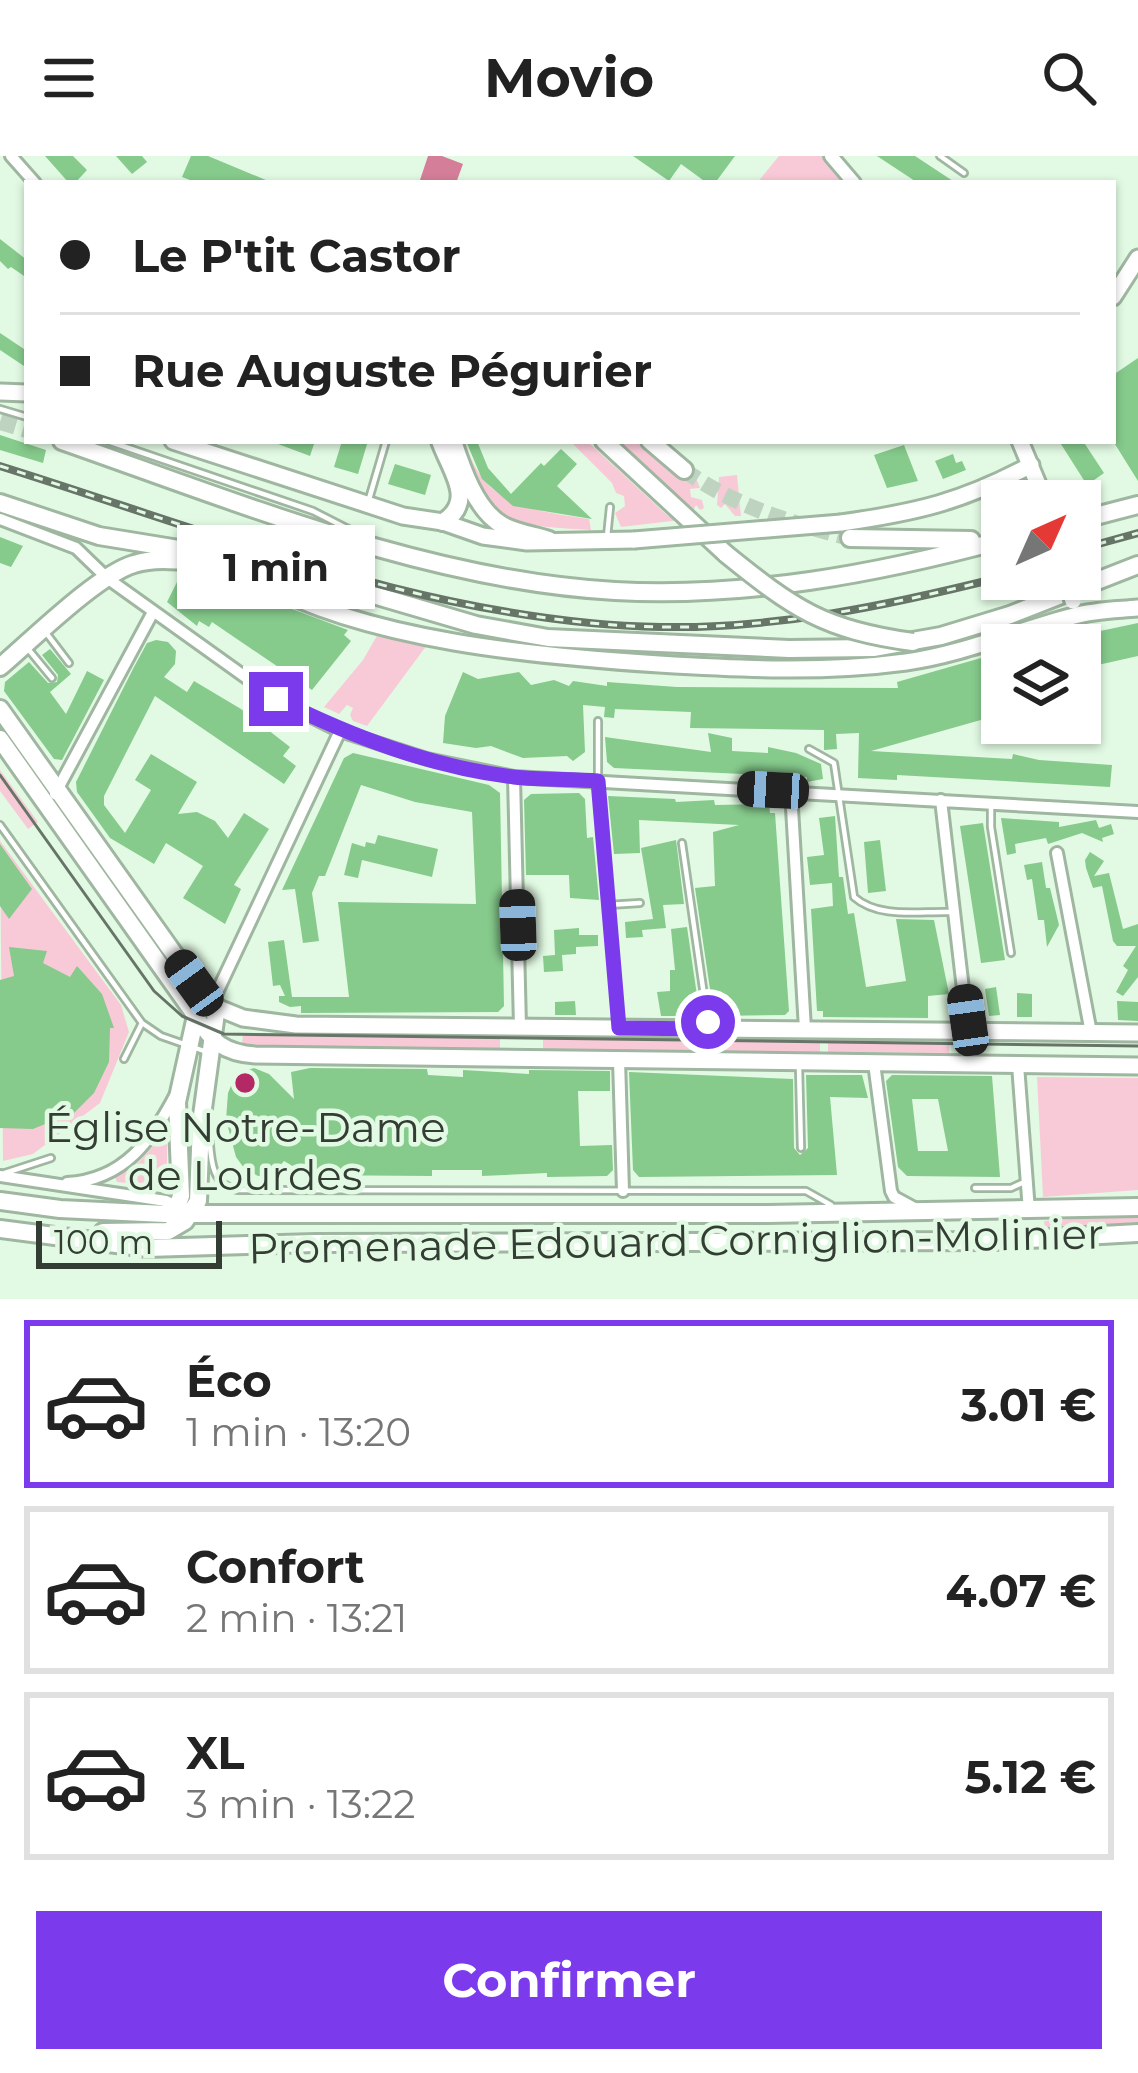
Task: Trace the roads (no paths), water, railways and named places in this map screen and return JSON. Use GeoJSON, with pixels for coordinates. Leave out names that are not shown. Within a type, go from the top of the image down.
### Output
{"type":"FeatureCollection","features":[{"type":"Feature","properties":{"kind":"main road"},"geometry":{"type":"LineString","coordinates":[[1116,292],[1138,258]]}},
{"type":"Feature","properties":{"kind":"main road"},"geometry":{"type":"LineString","coordinates":[[71,444],[385,548],[551,584],[613,591],[699,592],[866,572],[981,543]]}},
{"type":"Feature","properties":{"kind":"main road"},"geometry":{"type":"LineString","coordinates":[[182,444],[428,522],[451,516]]}},
{"type":"Feature","properties":{"kind":"main road"},"geometry":{"type":"LineString","coordinates":[[441,444],[461,489],[451,516]]}},
{"type":"Feature","properties":{"kind":"main road"},"geometry":{"type":"LineString","coordinates":[[454,444],[478,500],[491,518],[507,529],[549,541]]}},
{"type":"Feature","properties":{"kind":"main road"},"geometry":{"type":"LineString","coordinates":[[607,444],[726,554],[783,599],[846,631],[913,642]]}},
{"type":"Feature","properties":{"kind":"main road"},"geometry":{"type":"LineString","coordinates":[[654,444],[684,470]]}},
{"type":"Feature","properties":{"kind":"main road"},"geometry":{"type":"LineString","coordinates":[[1021,444],[1037,480]]}},
{"type":"Feature","properties":{"kind":"main road"},"geometry":{"type":"LineString","coordinates":[[845,531],[972,494],[1031,465]]}},
{"type":"Feature","properties":{"kind":"main road"},"geometry":{"type":"LineString","coordinates":[[0,503],[99,536],[258,562],[476,625]]}},
{"type":"Feature","properties":{"kind":"main road"},"geometry":{"type":"LineString","coordinates":[[1101,515],[1138,505]]}},
{"type":"Feature","properties":{"kind":"main road"},"geometry":{"type":"LineString","coordinates":[[451,516],[469,531],[526,542],[845,531],[981,540]]}},
{"type":"Feature","properties":{"kind":"main road"},"geometry":{"type":"LineString","coordinates":[[0,667],[107,578],[134,563],[157,560],[245,573],[436,622],[548,638],[789,649],[873,648],[913,642],[1010,615],[1138,565]]}},
{"type":"Feature","properties":{"kind":"main road"},"geometry":{"type":"LineString","coordinates":[[245,573],[282,593],[388,626],[532,656],[736,668],[829,669],[911,662],[1075,608],[1138,608]]}},
{"type":"Feature","properties":{"kind":"main road"},"geometry":{"type":"LineString","coordinates":[[1073,600],[1075,608]]}},
{"type":"Feature","properties":{"kind":"main road"},"geometry":{"type":"LineString","coordinates":[[0,710],[204,1011],[283,1024],[1138,1033]]}},
{"type":"Feature","properties":{"kind":"main road"},"geometry":{"type":"LineString","coordinates":[[0,739],[204,1011],[217,1017],[201,1124],[200,1192],[203,1203],[214,1213]]}},
{"type":"Feature","properties":{"kind":"main road"},"geometry":{"type":"LineString","coordinates":[[36,1234],[168,1232],[181,1196],[176,1118],[180,1085],[188,1046],[204,1011]]}},
{"type":"Feature","properties":{"kind":"main road"},"geometry":{"type":"LineString","coordinates":[[520,1027],[520,1059]]}},
{"type":"Feature","properties":{"kind":"main road"},"geometry":{"type":"LineString","coordinates":[[968,1032],[970,1064]]}},
{"type":"Feature","properties":{"kind":"main road"},"geometry":{"type":"LineString","coordinates":[[213,1050],[520,1059],[1138,1066]]}},
{"type":"Feature","properties":{"kind":"main road"},"geometry":{"type":"LineString","coordinates":[[178,1211],[200,1192]]}},
{"type":"Feature","properties":{"kind":"main road"},"geometry":{"type":"LineString","coordinates":[[0,1201],[214,1213],[840,1213],[1138,1207]]}},
{"type":"Feature","properties":{"kind":"main road"},"geometry":{"type":"LineString","coordinates":[[1029,1211],[1030,1240]]}},
{"type":"Feature","properties":{"kind":"main road","name":"Promenade Edouard Corniglion-Molinier"},"geometry":{"type":"LineString","coordinates":[[0,1229],[147,1248],[1030,1240],[1138,1234]]}},
{"type":"Feature","properties":{"kind":"street"},"geometry":{"type":"LineString","coordinates":[[11,156],[31,180]]}},
{"type":"Feature","properties":{"kind":"street"},"geometry":{"type":"LineString","coordinates":[[831,156],[851,180]]}},
{"type":"Feature","properties":{"kind":"street"},"geometry":{"type":"LineString","coordinates":[[0,519],[76,548],[107,578],[276,699],[340,731],[427,758],[514,777],[1138,812]]}},
{"type":"Feature","properties":{"kind":"street"},"geometry":{"type":"LineString","coordinates":[[49,808],[153,612]]}},
{"type":"Feature","properties":{"kind":"street"},"geometry":{"type":"LineString","coordinates":[[204,1011],[340,731]]}},
{"type":"Feature","properties":{"kind":"street"},"geometry":{"type":"LineString","coordinates":[[514,777],[520,1027]]}},
{"type":"Feature","properties":{"kind":"street"},"geometry":{"type":"LineString","coordinates":[[790,791],[805,1029]]}},
{"type":"Feature","properties":{"kind":"street"},"geometry":{"type":"LineString","coordinates":[[940,800],[968,1032]]}},
{"type":"Feature","properties":{"kind":"street"},"geometry":{"type":"LineString","coordinates":[[1057,853],[1091,1033]]}},
{"type":"Feature","properties":{"kind":"street"},"geometry":{"type":"LineString","coordinates":[[619,1060],[623,1192]]}},
{"type":"Feature","properties":{"kind":"street"},"geometry":{"type":"LineString","coordinates":[[874,1064],[891,1191],[921,1211]]}},
{"type":"Feature","properties":{"kind":"street"},"geometry":{"type":"LineString","coordinates":[[1018,1065],[1029,1211]]}},
{"type":"Feature","properties":{"kind":"street"},"geometry":{"type":"LineString","coordinates":[[55,1184],[95,1178],[123,1167],[157,1131],[180,1085]]}},
{"type":"Feature","properties":{"kind":"street"},"geometry":{"type":"LineString","coordinates":[[0,1175],[166,1201],[178,1211]]}},
{"type":"Feature","properties":{"kind":"lane"},"geometry":{"type":"LineString","coordinates":[[940,156],[964,172]]}},
{"type":"Feature","properties":{"kind":"lane"},"geometry":{"type":"LineString","coordinates":[[1116,268],[1124,279]]}},
{"type":"Feature","properties":{"kind":"lane"},"geometry":{"type":"LineString","coordinates":[[117,444],[313,511],[385,548]]}},
{"type":"Feature","properties":{"kind":"lane"},"geometry":{"type":"LineString","coordinates":[[367,505],[385,444]]}},
{"type":"Feature","properties":{"kind":"lane"},"geometry":{"type":"LineString","coordinates":[[607,541],[610,507]]}},
{"type":"Feature","properties":{"kind":"lane"},"geometry":{"type":"LineString","coordinates":[[44,630],[69,663]]}},
{"type":"Feature","properties":{"kind":"lane"},"geometry":{"type":"LineString","coordinates":[[26,646],[52,678]]}},
{"type":"Feature","properties":{"kind":"lane"},"geometry":{"type":"LineString","coordinates":[[598,721],[598,781],[619,1028]]}},
{"type":"Feature","properties":{"kind":"lane"},"geometry":{"type":"LineString","coordinates":[[809,749],[834,763],[854,897],[865,907],[883,911],[954,912]]}},
{"type":"Feature","properties":{"kind":"lane"},"geometry":{"type":"LineString","coordinates":[[991,803],[1011,953]]}},
{"type":"Feature","properties":{"kind":"lane"},"geometry":{"type":"LineString","coordinates":[[0,825],[142,1023],[161,1036],[213,1050]]}},
{"type":"Feature","properties":{"kind":"lane"},"geometry":{"type":"LineString","coordinates":[[682,843],[708,1029]]}},
{"type":"Feature","properties":{"kind":"lane"},"geometry":{"type":"LineString","coordinates":[[608,905],[640,903]]}},
{"type":"Feature","properties":{"kind":"lane"},"geometry":{"type":"LineString","coordinates":[[124,1059],[142,1023]]}},
{"type":"Feature","properties":{"kind":"lane"},"geometry":{"type":"LineString","coordinates":[[799,1061],[801,1148]]}},
{"type":"Feature","properties":{"kind":"lane"},"geometry":{"type":"LineString","coordinates":[[205,1106],[214,1175],[227,1188],[806,1191],[821,1196],[840,1213]]}},
{"type":"Feature","properties":{"kind":"lane"},"geometry":{"type":"LineString","coordinates":[[0,1175],[51,1158]]}},
{"type":"Feature","properties":{"kind":"lane"},"geometry":{"type":"LineString","coordinates":[[975,1188],[1011,1188],[1026,1181]]}},
{"type":"Feature","properties":{"kind":"tunnel"},"geometry":{"type":"LineString","coordinates":[[0,422],[24,429]]}},
{"type":"Feature","properties":{"kind":"tunnel"},"geometry":{"type":"LineString","coordinates":[[684,470],[763,512],[850,538]]}},
{"type":"Feature","properties":{"kind":"tram line"},"geometry":{"type":"LineString","coordinates":[[0,775],[154,991],[182,1016],[224,1034],[1138,1046]]}},
{"type":"Feature","properties":{"kind":"railway"},"geometry":{"type":"LineString","coordinates":[[0,466],[326,570],[409,592],[577,622],[661,627],[747,624],[875,606],[981,582]]}},
{"type":"Feature","properties":{"kind":"railway"},"geometry":{"type":"LineString","coordinates":[[1101,543],[1138,533]]}},
{"type":"Feature","properties":{"kind":"place","name":"Église Notre-Dame de Lourdes"},"geometry":{"type":"Point","coordinates":[245,1083]}}]}
